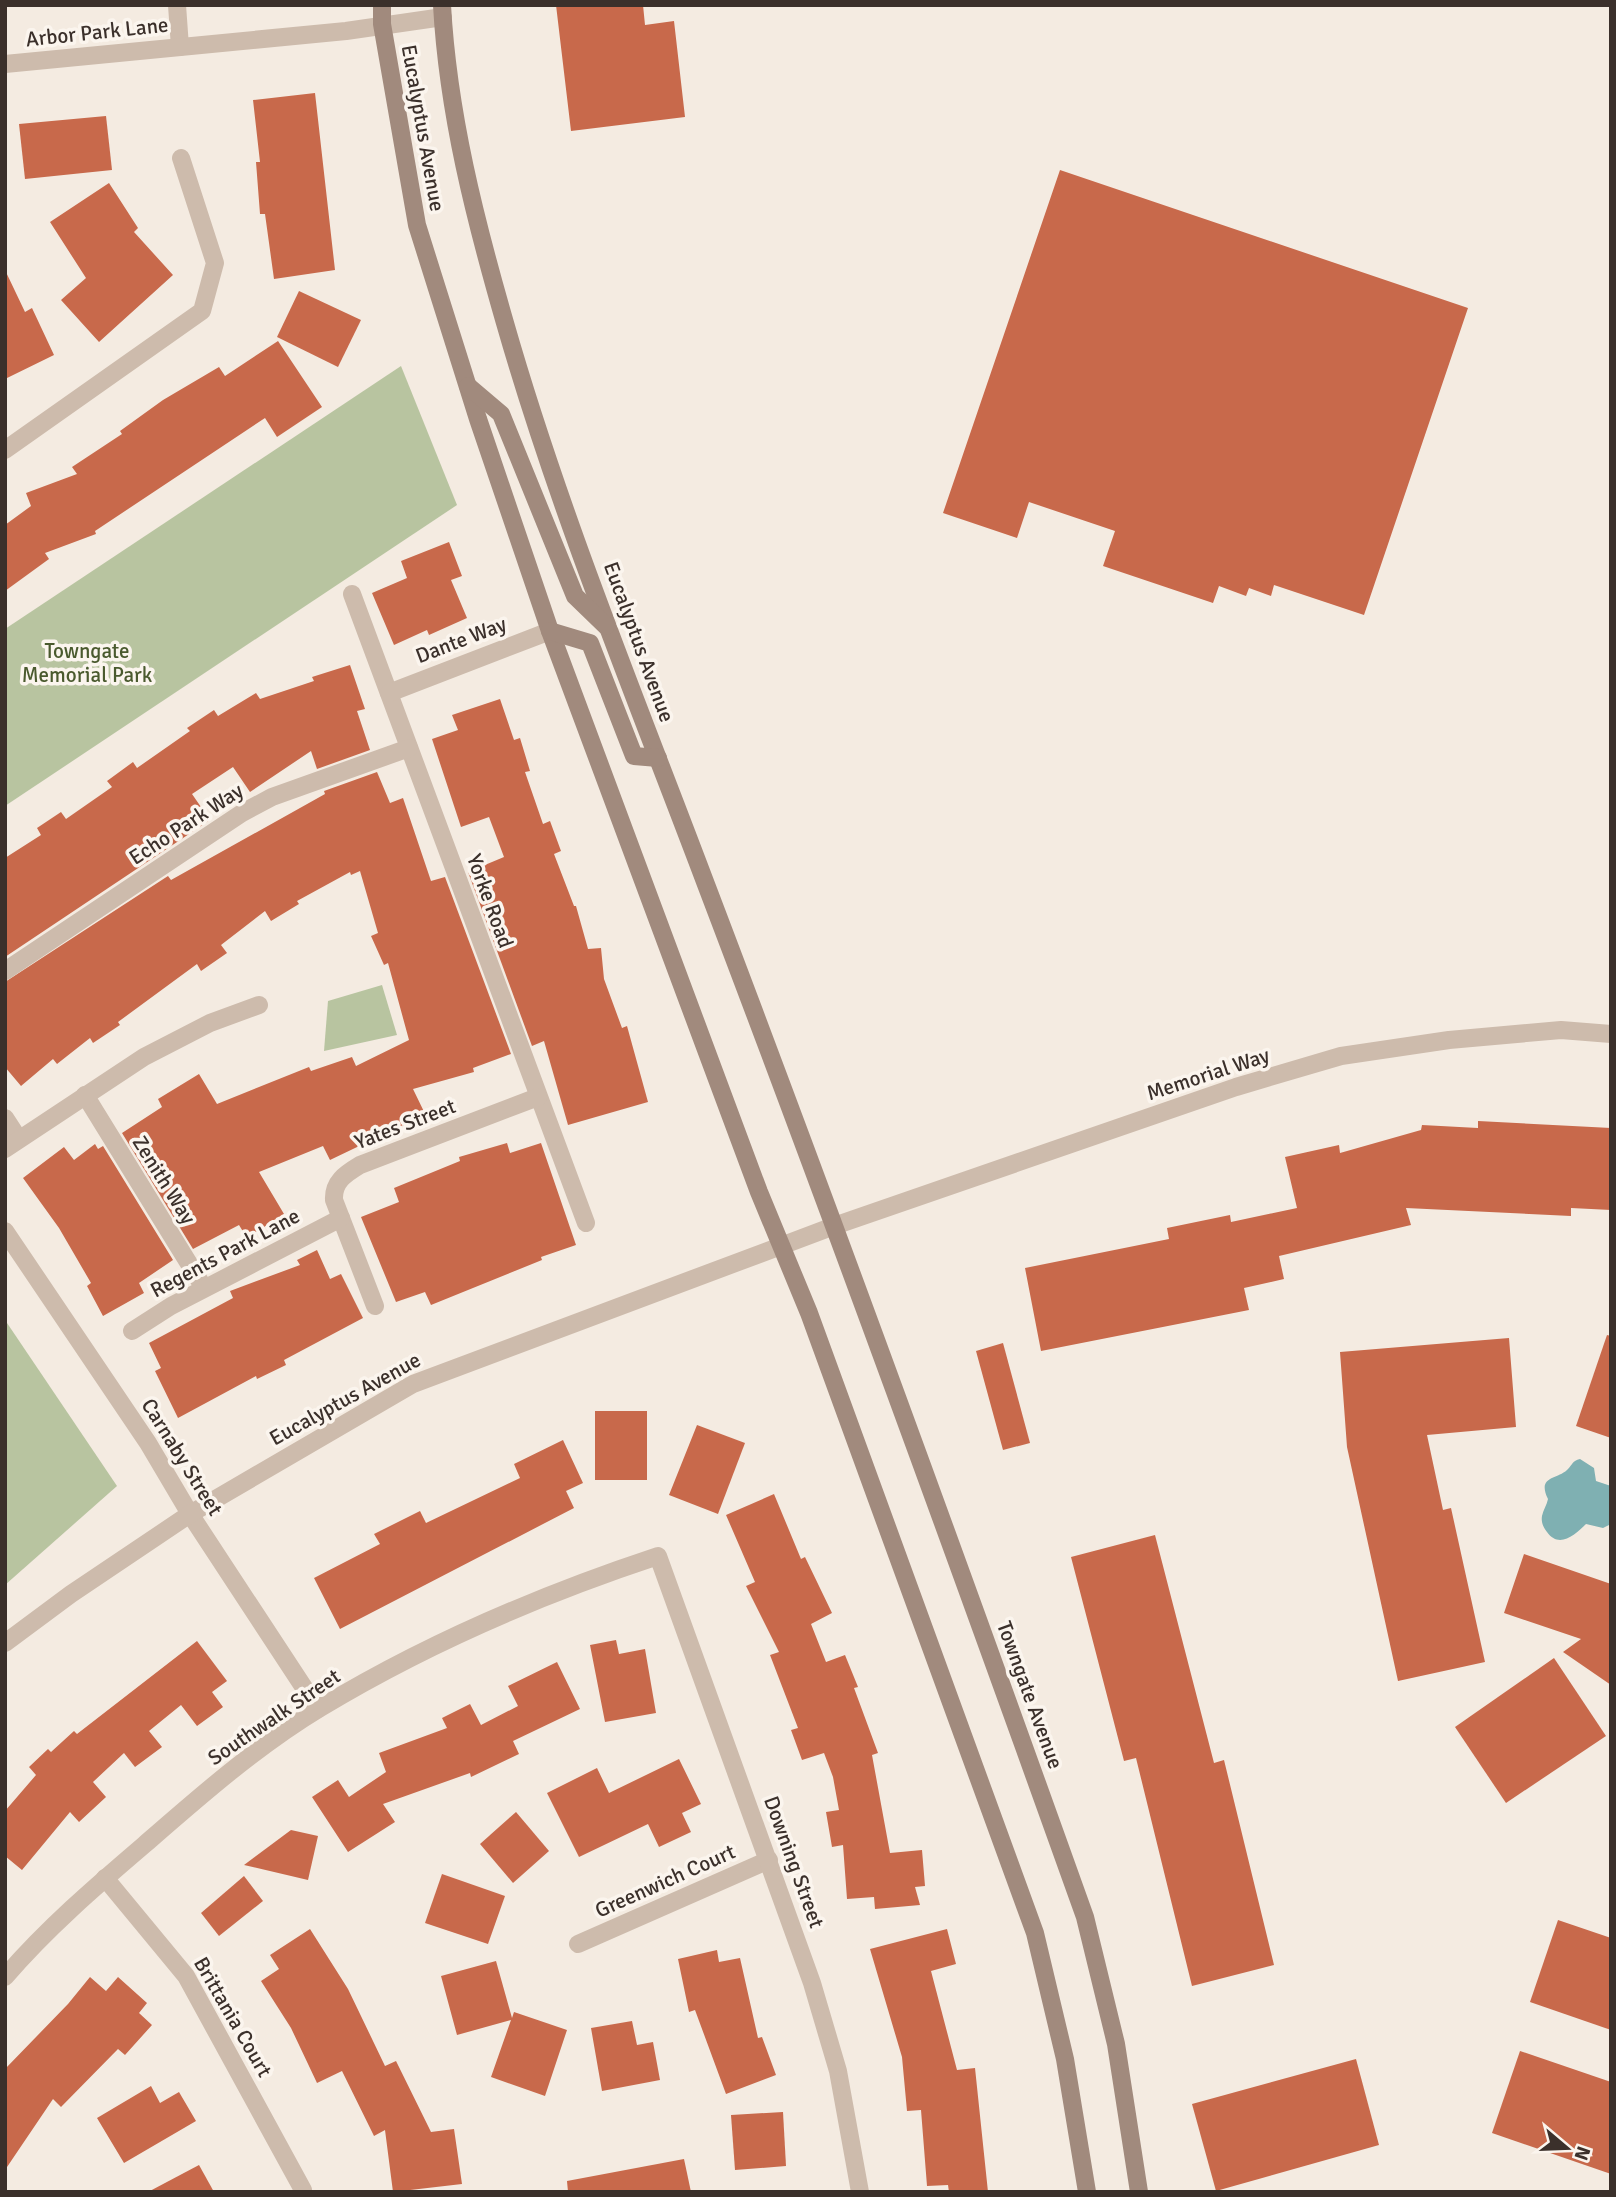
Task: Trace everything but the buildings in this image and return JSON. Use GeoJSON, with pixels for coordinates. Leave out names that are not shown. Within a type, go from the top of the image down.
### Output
{"type":"FeatureCollection","features":[{"type":"Feature","properties":{"kind":"main road","name":"Eucalyptus Avenue"},"geometry":{"type":"LineString","coordinates":[[382,5],[382,24],[417,225],[468,386],[550,631],[781,1247]]}},
{"type":"Feature","properties":{"kind":"main road","name":"Eucalyptus Avenue"},"geometry":{"type":"LineString","coordinates":[[442,11],[455,111],[473,213],[528,405],[609,629],[834,1226]]}},
{"type":"Feature","properties":{"kind":"main road"},"geometry":{"type":"LineString","coordinates":[[468,386],[500,414],[575,596],[609,629]]}},
{"type":"Feature","properties":{"kind":"main road"},"geometry":{"type":"LineString","coordinates":[[550,631],[590,643],[634,756],[659,758]]}},
{"type":"Feature","properties":{"kind":"main road","name":"Towngate Avenue"},"geometry":{"type":"LineString","coordinates":[[834,1226],[1085,1917],[1116,2044],[1139,2192]]}},
{"type":"Feature","properties":{"kind":"main road"},"geometry":{"type":"LineString","coordinates":[[781,1247],[921,1617],[1035,1933],[1065,2059],[1087,2192]]}},
{"type":"Feature","properties":{"kind":"street"},"geometry":{"type":"LineString","coordinates":[[177,5],[180,47]]}},
{"type":"Feature","properties":{"kind":"street","name":"Arbor Park Lane"},"geometry":{"type":"LineString","coordinates":[[5,64],[382,24],[442,11]]}},
{"type":"Feature","properties":{"kind":"street"},"geometry":{"type":"LineString","coordinates":[[5,450],[202,311],[215,263],[181,158]]}},
{"type":"Feature","properties":{"kind":"street","name":"Yorke Road"},"geometry":{"type":"LineString","coordinates":[[352,594],[586,1223]]}},
{"type":"Feature","properties":{"kind":"street","name":"Dante Way"},"geometry":{"type":"LineString","coordinates":[[389,693],[550,631]]}},
{"type":"Feature","properties":{"kind":"street","name":"Echo Park Way"},"geometry":{"type":"LineString","coordinates":[[5,971],[242,813],[272,797],[409,748]]}},
{"type":"Feature","properties":{"kind":"street"},"geometry":{"type":"LineString","coordinates":[[5,1118],[12,1143],[155,1051],[210,1024],[259,1006]]}},
{"type":"Feature","properties":{"kind":"street","name":"Memorial Way"},"geometry":{"type":"LineString","coordinates":[[834,1226],[1236,1087],[1341,1056],[1449,1040],[1561,1030],[1611,1034]]}},
{"type":"Feature","properties":{"kind":"street","name":"Zenith Way"},"geometry":{"type":"LineString","coordinates":[[85,1095],[204,1288]]}},
{"type":"Feature","properties":{"kind":"street","name":"Yates Street"},"geometry":{"type":"LineString","coordinates":[[375,1306],[333,1191],[342,1175],[360,1165],[538,1097]]}},
{"type":"Feature","properties":{"kind":"street","name":"Regents Park Lane"},"geometry":{"type":"LineString","coordinates":[[132,1331],[204,1288],[341,1218]]}},
{"type":"Feature","properties":{"kind":"street","name":"Eucalyptus Avenue"},"geometry":{"type":"LineString","coordinates":[[5,1643],[190,1514],[413,1384],[834,1226]]}},
{"type":"Feature","properties":{"kind":"street","name":"Carnaby Street"},"geometry":{"type":"LineString","coordinates":[[5,1231],[149,1443],[190,1514],[318,1709]]}},
{"type":"Feature","properties":{"kind":"street","name":"Southwalk Street"},"geometry":{"type":"LineString","coordinates":[[5,1977],[105,1878],[207,1791],[318,1709],[443,1640],[572,1584],[658,1556]]}},
{"type":"Feature","properties":{"kind":"street","name":"Downing Street"},"geometry":{"type":"LineString","coordinates":[[658,1556],[812,1983],[838,2071],[860,2192]]}},
{"type":"Feature","properties":{"kind":"street","name":"Greenwich Court"},"geometry":{"type":"LineString","coordinates":[[578,1944],[769,1860]]}},
{"type":"Feature","properties":{"kind":"street","name":"Brittania Court"},"geometry":{"type":"LineString","coordinates":[[105,1878],[186,1976],[303,2190]]}},
{"type":"Feature","properties":{"kind":"green space","name":"Towngate Memorial Park"},"geometry":{"type":"Polygon","coordinates":[[[401,366],[457,505],[5,806],[5,629],[401,366]]]}},
{"type":"Feature","properties":{"kind":"green space"},"geometry":{"type":"Polygon","coordinates":[[[382,985],[397,1035],[324,1051],[328,1001],[382,985]]]}},
{"type":"Feature","properties":{"kind":"green space"},"geometry":{"type":"Polygon","coordinates":[[[5,1320],[117,1486],[5,1585],[5,1320]]]}},
{"type":"Feature","properties":{"kind":"water"},"geometry":{"type":"Polygon","coordinates":[[[1580,1459],[1594,1468],[1596,1481],[1611,1486],[1611,1524],[1603,1528],[1586,1524],[1567,1539],[1557,1539],[1547,1532],[1542,1522],[1548,1499],[1545,1492],[1546,1482],[1580,1459]]]}}]}
